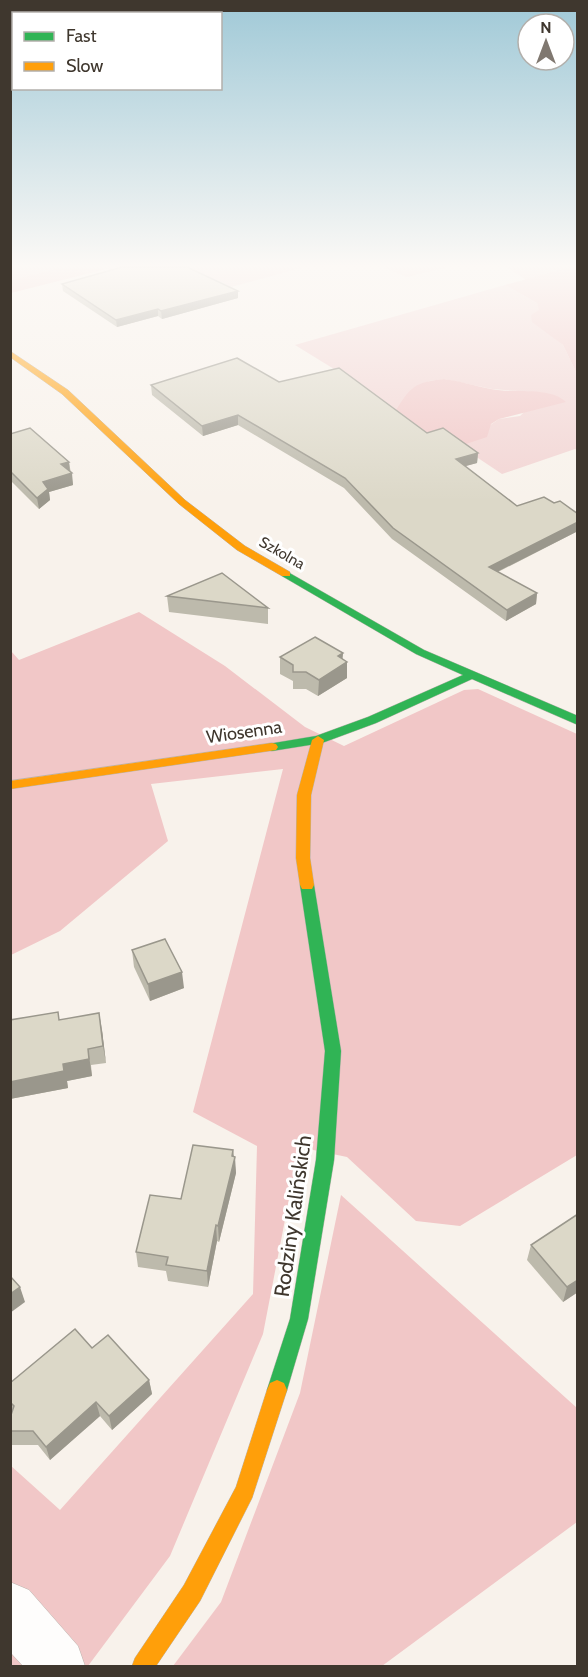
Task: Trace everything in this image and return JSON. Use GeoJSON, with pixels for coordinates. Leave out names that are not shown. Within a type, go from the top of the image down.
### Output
{"type":"FeatureCollection","features":[{"type":"Feature","properties":{"kind":"street","name":"Szkolna"},"geometry":{"type":"LineString","coordinates":[[10,353],[65,392],[182,502],[241,548],[420,652],[578,722]]}},
{"type":"Feature","properties":{"kind":"street","name":"Wiosenna"},"geometry":{"type":"LineString","coordinates":[[10,785],[318,740],[372,720],[472,675]]}},
{"type":"Feature","properties":{"kind":"street","name":"Rodziny Kalińskich"},"geometry":{"type":"LineString","coordinates":[[143,1666],[192,1593],[245,1491],[299,1319],[303,1298],[325,1160],[333,1051],[303,858],[304,795],[318,740]]}},
{"type":"Feature","properties":{"kind":"street"},"geometry":{"type":"LineString","coordinates":[[10,1609],[58,1666]]}},
{"type":"Feature","properties":{"kind":"shaded area"},"geometry":{"type":"Polygon","coordinates":[[[295,345],[563,345],[577,374],[577,450],[502,474],[460,446],[499,419],[520,416],[544,393],[492,389],[444,379],[429,381],[395,412],[360,385],[295,345]]]}},
{"type":"Feature","properties":{"kind":"shaded area"},"geometry":{"type":"Polygon","coordinates":[[[563,345],[577,345],[577,374],[563,345]]]}},
{"type":"Feature","properties":{"kind":"shaded area"},"geometry":{"type":"Polygon","coordinates":[[[444,379],[500,390],[541,392],[559,397],[566,402],[499,419],[491,424],[487,437],[460,446],[422,434],[395,412],[414,387],[444,379]]]}},
{"type":"Feature","properties":{"kind":"shaded area"},"geometry":{"type":"Polygon","coordinates":[[[139,612],[225,666],[305,727],[344,746],[464,690],[478,689],[577,734],[577,1155],[460,1226],[416,1221],[347,1157],[299,1147],[263,1334],[170,1556],[88,1666],[11,1666],[10,1465],[60,1510],[253,1294],[257,1146],[193,1112],[283,769],[151,784],[168,841],[60,931],[11,955],[11,651],[19,660],[139,612]]]}},
{"type":"Feature","properties":{"kind":"shaded area"},"geometry":{"type":"Polygon","coordinates":[[[341,1195],[577,1408],[577,1522],[382,1666],[173,1666],[221,1602],[300,1393],[341,1195]]]}},
{"type":"Feature","properties":{"kind":"building"},"geometry":{"type":"Polygon","coordinates":[[[237,358],[279,382],[339,368],[427,433],[443,428],[478,453],[456,459],[517,506],[544,497],[554,503],[560,501],[578,514],[578,522],[489,567],[537,593],[507,610],[393,528],[345,478],[238,415],[202,426],[151,385],[237,358]]]}},
{"type":"Feature","properties":{"kind":"building"},"geometry":{"type":"Polygon","coordinates":[[[30,428],[69,462],[61,464],[72,473],[43,482],[48,489],[37,498],[10,471],[10,434],[30,428]]]}},
{"type":"Feature","properties":{"kind":"building"},"geometry":{"type":"Polygon","coordinates":[[[222,573],[268,608],[167,596],[222,573]]]}},
{"type":"Feature","properties":{"kind":"building"},"geometry":{"type":"Polygon","coordinates":[[[315,637],[343,653],[338,656],[347,662],[319,680],[306,672],[293,672],[293,665],[280,657],[315,637]]]}},
{"type":"Feature","properties":{"kind":"building"},"geometry":{"type":"Polygon","coordinates":[[[165,939],[182,972],[148,984],[132,950],[165,939]]]}},
{"type":"Feature","properties":{"kind":"building"},"geometry":{"type":"Polygon","coordinates":[[[58,1012],[59,1020],[99,1013],[103,1046],[88,1049],[89,1059],[63,1064],[64,1071],[10,1082],[10,1020],[58,1012]]]}},
{"type":"Feature","properties":{"kind":"building"},"geometry":{"type":"Polygon","coordinates":[[[193,1145],[233,1150],[232,1156],[235,1157],[218,1226],[216,1225],[207,1271],[166,1265],[168,1257],[136,1252],[150,1195],[181,1199],[193,1145]]]}},
{"type":"Feature","properties":{"kind":"building"},"geometry":{"type":"Polygon","coordinates":[[[578,1214],[578,1280],[567,1287],[531,1245],[578,1214]]]}},
{"type":"Feature","properties":{"kind":"building"},"geometry":{"type":"Polygon","coordinates":[[[10,1276],[20,1287],[10,1294],[10,1276]]]}},
{"type":"Feature","properties":{"kind":"building"},"geometry":{"type":"Polygon","coordinates":[[[75,1329],[92,1348],[108,1335],[149,1380],[109,1416],[96,1402],[46,1447],[33,1431],[10,1431],[10,1418],[14,1406],[10,1402],[10,1383],[75,1329]]]}},
{"type":"Feature","properties":{"kind":"traffic: fast"},"geometry":{"type":"LineString","coordinates":[[286,574],[420,652],[578,721]]}},
{"type":"Feature","properties":{"kind":"traffic: fast"},"geometry":{"type":"LineString","coordinates":[[272,747],[318,740],[372,720],[472,675]]}},
{"type":"Feature","properties":{"kind":"traffic: fast"},"geometry":{"type":"LineString","coordinates":[[277,1390],[299,1319],[325,1160],[333,1051],[307,885]]}},
{"type":"Feature","properties":{"kind":"traffic: slow"},"geometry":{"type":"LineString","coordinates":[[10,353],[65,392],[182,502],[241,548],[286,574]]}},
{"type":"Feature","properties":{"kind":"traffic: slow"},"geometry":{"type":"LineString","coordinates":[[307,885],[303,858],[304,795],[318,740]]}},
{"type":"Feature","properties":{"kind":"traffic: slow"},"geometry":{"type":"LineString","coordinates":[[10,785],[272,747]]}},
{"type":"Feature","properties":{"kind":"traffic: slow"},"geometry":{"type":"LineString","coordinates":[[143,1666],[192,1593],[245,1491],[277,1390]]}}]}
